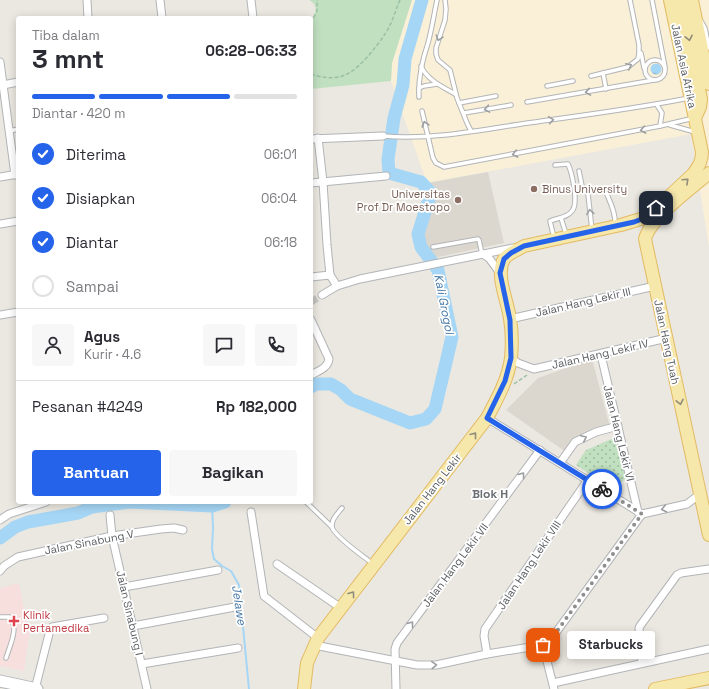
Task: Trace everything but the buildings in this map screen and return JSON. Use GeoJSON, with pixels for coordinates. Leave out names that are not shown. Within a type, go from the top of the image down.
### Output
{"type":"FeatureCollection","features":[{"type":"Feature","properties":{"kind":"main road","name":"Jalan Asia Afrika"},"geometry":{"type":"LineString","coordinates":[[524,246],[618,226],[647,217],[693,174],[702,160],[702,152],[670,0]]}},
{"type":"Feature","properties":{"kind":"main road"},"geometry":{"type":"LineString","coordinates":[[681,0],[701,99],[700,107],[695,118]]}},
{"type":"Feature","properties":{"kind":"main road","name":"Jalan Asia Afrika"},"geometry":{"type":"LineString","coordinates":[[692,0],[706,51],[709,84]]}},
{"type":"Feature","properties":{"kind":"main road"},"geometry":{"type":"LineString","coordinates":[[645,239],[646,233],[657,218],[709,174]]}},
{"type":"Feature","properties":{"kind":"main road"},"geometry":{"type":"LineString","coordinates":[[618,226],[636,230],[645,239]]}},
{"type":"Feature","properties":{"kind":"main road","name":"Jalan Hang Tuah"},"geometry":{"type":"LineString","coordinates":[[645,239],[703,494],[707,513],[709,535]]}},
{"type":"Feature","properties":{"kind":"main road"},"geometry":{"type":"LineString","coordinates":[[500,273],[504,259],[511,253],[524,246]]}},
{"type":"Feature","properties":{"kind":"main road","name":"Jalan Hang Lekir"},"geometry":{"type":"LineString","coordinates":[[304,689],[307,663],[316,642],[374,564],[487,418],[505,381],[511,358],[510,320],[500,273]]}},
{"type":"Feature","properties":{"kind":"main road"},"geometry":{"type":"LineString","coordinates":[[655,689],[709,678]]}},
{"type":"Feature","properties":{"kind":"street"},"geometry":{"type":"LineString","coordinates":[[87,0],[88,16]]}},
{"type":"Feature","properties":{"kind":"street"},"geometry":{"type":"LineString","coordinates":[[160,0],[162,16]]}},
{"type":"Feature","properties":{"kind":"street"},"geometry":{"type":"LineString","coordinates":[[251,0],[253,16]]}},
{"type":"Feature","properties":{"kind":"street"},"geometry":{"type":"LineString","coordinates":[[0,62],[16,174],[0,177]]}},
{"type":"Feature","properties":{"kind":"street"},"geometry":{"type":"LineString","coordinates":[[3,85],[16,82]]}},
{"type":"Feature","properties":{"kind":"street"},"geometry":{"type":"LineString","coordinates":[[337,286],[330,275],[323,182],[315,138],[383,136]]}},
{"type":"Feature","properties":{"kind":"street"},"geometry":{"type":"LineString","coordinates":[[313,182],[386,176]]}},
{"type":"Feature","properties":{"kind":"street"},"geometry":{"type":"LineString","coordinates":[[0,224],[16,221]]}},
{"type":"Feature","properties":{"kind":"street"},"geometry":{"type":"LineString","coordinates":[[322,295],[337,286],[360,279],[524,246]]}},
{"type":"Feature","properties":{"kind":"street","name":"Jalan Hang Lekir"},"geometry":{"type":"LineString","coordinates":[[482,254],[489,258],[500,273]]}},
{"type":"Feature","properties":{"kind":"street"},"geometry":{"type":"LineString","coordinates":[[313,277],[330,275]]}},
{"type":"Feature","properties":{"kind":"street","name":"Jalan Hang Lekir III"},"geometry":{"type":"LineString","coordinates":[[510,320],[655,286]]}},
{"type":"Feature","properties":{"kind":"street"},"geometry":{"type":"LineString","coordinates":[[0,315],[16,312]]}},
{"type":"Feature","properties":{"kind":"street"},"geometry":{"type":"LineString","coordinates":[[313,324],[329,359],[329,363],[325,368],[313,374]]}},
{"type":"Feature","properties":{"kind":"street","name":"Jalan Hang Lekir IV"},"geometry":{"type":"LineString","coordinates":[[534,369],[601,355],[667,338]]}},
{"type":"Feature","properties":{"kind":"street","name":"Jalan Hang Lekir VI"},"geometry":{"type":"LineString","coordinates":[[601,355],[640,513]]}},
{"type":"Feature","properties":{"kind":"street"},"geometry":{"type":"LineString","coordinates":[[511,358],[518,363],[534,369]]}},
{"type":"Feature","properties":{"kind":"street"},"geometry":{"type":"LineString","coordinates":[[487,418],[640,513],[687,504],[703,494]]}},
{"type":"Feature","properties":{"kind":"street"},"geometry":{"type":"LineString","coordinates":[[560,463],[575,442],[596,432],[618,426]]}},
{"type":"Feature","properties":{"kind":"street","name":"Jalan Hang Lekir VII"},"geometry":{"type":"LineString","coordinates":[[396,689],[395,649],[397,643],[540,450]]}},
{"type":"Feature","properties":{"kind":"street","name":"Jalan Hang Lekir VIII"},"geometry":{"type":"LineString","coordinates":[[487,654],[484,636],[485,629],[587,481]]}},
{"type":"Feature","properties":{"kind":"street"},"geometry":{"type":"LineString","coordinates":[[0,520],[9,514],[40,504]]}},
{"type":"Feature","properties":{"kind":"street"},"geometry":{"type":"LineString","coordinates":[[251,512],[263,594],[266,598],[316,642],[395,662],[417,665],[436,665],[487,654],[543,645],[552,638],[640,513]]}},
{"type":"Feature","properties":{"kind":"street","name":"Jalan Sinabung I"},"geometry":{"type":"LineString","coordinates":[[110,515],[112,536],[147,689]]}},
{"type":"Feature","properties":{"kind":"street","name":"Jalan Sinabung V"},"geometry":{"type":"LineString","coordinates":[[0,571],[4,566],[18,556],[112,536],[161,528],[183,530]]}},
{"type":"Feature","properties":{"kind":"street"},"geometry":{"type":"LineString","coordinates":[[277,564],[341,608]]}},
{"type":"Feature","properties":{"kind":"street"},"geometry":{"type":"LineString","coordinates":[[642,663],[640,626],[677,575],[681,573],[709,569]]}},
{"type":"Feature","properties":{"kind":"street"},"geometry":{"type":"LineString","coordinates":[[124,587],[218,570]]}},
{"type":"Feature","properties":{"kind":"street"},"geometry":{"type":"LineString","coordinates":[[133,626],[235,607]]}},
{"type":"Feature","properties":{"kind":"street"},"geometry":{"type":"LineString","coordinates":[[0,681],[36,689],[52,627],[104,618]]}},
{"type":"Feature","properties":{"kind":"street"},"geometry":{"type":"LineString","coordinates":[[543,645],[553,686],[642,663],[709,649]]}},
{"type":"Feature","properties":{"kind":"street"},"geometry":{"type":"LineString","coordinates":[[142,664],[238,648]]}},
{"type":"Feature","properties":{"kind":"lane"},"geometry":{"type":"LineString","coordinates":[[419,97],[418,88],[421,65],[428,42],[437,0]]}},
{"type":"Feature","properties":{"kind":"lane"},"geometry":{"type":"LineString","coordinates":[[446,0],[445,20],[436,48],[436,54],[438,60],[450,70],[453,78],[455,94],[471,131]]}},
{"type":"Feature","properties":{"kind":"lane"},"geometry":{"type":"LineString","coordinates":[[630,0],[644,71],[648,78],[654,80]]}},
{"type":"Feature","properties":{"kind":"lane"},"geometry":{"type":"LineString","coordinates":[[527,102],[660,79],[663,76],[665,67],[652,0]]}},
{"type":"Feature","properties":{"kind":"lane"},"geometry":{"type":"LineString","coordinates":[[696,0],[706,53],[706,51]]}},
{"type":"Feature","properties":{"kind":"lane"},"geometry":{"type":"LineString","coordinates":[[699,17],[705,28],[706,51]]}},
{"type":"Feature","properties":{"kind":"lane"},"geometry":{"type":"LineString","coordinates":[[591,76],[622,69],[632,65],[638,59],[639,44]]}},
{"type":"Feature","properties":{"kind":"lane"},"geometry":{"type":"LineString","coordinates":[[644,71],[645,65],[651,60],[658,60],[665,67]]}},
{"type":"Feature","properties":{"kind":"lane"},"geometry":{"type":"LineString","coordinates":[[421,65],[425,72],[437,84],[455,94]]}},
{"type":"Feature","properties":{"kind":"lane"},"geometry":{"type":"LineString","coordinates":[[603,73],[606,89]]}},
{"type":"Feature","properties":{"kind":"lane"},"geometry":{"type":"LineString","coordinates":[[547,86],[573,81]]}},
{"type":"Feature","properties":{"kind":"lane"},"geometry":{"type":"LineString","coordinates":[[418,88],[437,84]]}},
{"type":"Feature","properties":{"kind":"lane"},"geometry":{"type":"LineString","coordinates":[[459,103],[496,96]]}},
{"type":"Feature","properties":{"kind":"lane"},"geometry":{"type":"LineString","coordinates":[[383,136],[417,138],[658,104],[690,98]]}},
{"type":"Feature","properties":{"kind":"lane"},"geometry":{"type":"LineString","coordinates":[[658,104],[662,113],[660,126]]}},
{"type":"Feature","properties":{"kind":"lane"},"geometry":{"type":"LineString","coordinates":[[464,113],[511,105]]}},
{"type":"Feature","properties":{"kind":"lane"},"geometry":{"type":"LineString","coordinates":[[422,111],[433,158],[436,163],[444,167],[695,118]]}},
{"type":"Feature","properties":{"kind":"lane"},"geometry":{"type":"LineString","coordinates":[[669,124],[698,133]]}},
{"type":"Feature","properties":{"kind":"lane"},"geometry":{"type":"LineString","coordinates":[[10,130],[16,130]]}},
{"type":"Feature","properties":{"kind":"lane"},"geometry":{"type":"LineString","coordinates":[[554,165],[568,164],[574,188],[574,208],[568,215],[550,222],[560,238]]}},
{"type":"Feature","properties":{"kind":"lane"},"geometry":{"type":"LineString","coordinates":[[580,172],[582,186],[590,194],[592,231]]}},
{"type":"Feature","properties":{"kind":"lane"},"geometry":{"type":"LineString","coordinates":[[606,192],[618,226]]}},
{"type":"Feature","properties":{"kind":"lane"},"geometry":{"type":"LineString","coordinates":[[560,238],[561,218]]}},
{"type":"Feature","properties":{"kind":"lane"},"geometry":{"type":"LineString","coordinates":[[433,247],[478,239],[482,254]]}},
{"type":"Feature","properties":{"kind":"lane"},"geometry":{"type":"LineString","coordinates":[[308,504],[332,527],[334,532],[352,548],[374,564]]}},
{"type":"Feature","properties":{"kind":"lane"},"geometry":{"type":"LineString","coordinates":[[332,527],[334,518],[342,508]]}},
{"type":"Feature","properties":{"kind":"lane"},"geometry":{"type":"LineString","coordinates":[[0,617],[10,617],[14,624],[15,630],[6,658]]}},
{"type":"Feature","properties":{"kind":"path"},"geometry":{"type":"LineString","coordinates":[[313,19],[317,10],[317,0]]}},
{"type":"Feature","properties":{"kind":"path"},"geometry":{"type":"LineString","coordinates":[[313,75],[323,78],[333,78],[347,74],[353,70],[364,60],[385,34],[393,19],[400,0]]}},
{"type":"Feature","properties":{"kind":"path"},"geometry":{"type":"LineString","coordinates":[[513,386],[534,369]]}},
{"type":"Feature","properties":{"kind":"shaded area"},"geometry":{"type":"Polygon","coordinates":[[[412,0],[709,0],[709,247],[691,134],[427,183],[391,81],[392,63],[412,0]]]}},
{"type":"Feature","properties":{"kind":"shaded area","name":"Universitas Prof Dr Moestopo"},"geometry":{"type":"Polygon","coordinates":[[[488,172],[504,243],[424,260],[413,242],[417,216],[427,183],[488,172]]]}},
{"type":"Feature","properties":{"kind":"shaded area"},"geometry":{"type":"Polygon","coordinates":[[[592,359],[610,427],[573,446],[566,452],[506,410],[538,378],[592,359]]]}},
{"type":"Feature","properties":{"kind":"shaded area","name":"Klinik Pertamedika"},"geometry":{"type":"Polygon","coordinates":[[[19,583],[25,615],[30,628],[24,671],[0,666],[0,588],[19,583]]]}},
{"type":"Feature","properties":{"kind":"green space"},"geometry":{"type":"Polygon","coordinates":[[[309,0],[412,0],[392,63],[391,81],[313,89],[313,17],[316,9],[309,0]]]}},
{"type":"Feature","properties":{"kind":"green space"},"geometry":{"type":"Polygon","coordinates":[[[614,438],[627,478],[612,489],[576,465],[586,450],[614,438]]]}},
{"type":"Feature","properties":{"kind":"water"},"geometry":{"type":"Polygon","coordinates":[[[656,63],[660,65],[662,69],[660,73],[656,75],[652,73],[650,69],[652,65],[656,63]]]}},
{"type":"Feature","properties":{"kind":"waterway","name":"Kali Grogol"},"geometry":{"type":"LineString","coordinates":[[313,386],[316,384],[331,384],[341,390],[350,399],[410,423],[426,419],[435,409],[452,337],[438,270],[421,247],[418,234],[431,193],[421,182],[389,173],[388,159],[394,118],[403,85],[405,59],[422,0]]}},
{"type":"Feature","properties":{"kind":"waterway","name":"Kali Grogol"},"geometry":{"type":"LineString","coordinates":[[0,538],[15,527],[28,522],[78,513],[92,507],[114,504]]}},
{"type":"Feature","properties":{"kind":"waterway","name":"Kali Grogol"},"geometry":{"type":"LineString","coordinates":[[170,504],[212,506],[218,504]]}},
{"type":"Feature","properties":{"kind":"waterway","name":"Jelawe"},"geometry":{"type":"LineString","coordinates":[[212,506],[212,549],[214,559],[231,571],[239,585],[249,689]]}},
{"type":"Feature","properties":{"kind":"tunnel"},"geometry":{"type":"LineString","coordinates":[[313,301],[322,295]]}},
{"type":"Feature","properties":{"kind":"way so far"},"geometry":{"type":"LineString","coordinates":[[543,645],[552,638],[642,514],[602,489]]}},
{"type":"Feature","properties":{"kind":"place","name":"Binus University"},"geometry":{"type":"Point","coordinates":[534,189]}},
{"type":"Feature","properties":{"kind":"place","name":"Universitas Prof Dr Moestopo"},"geometry":{"type":"Point","coordinates":[458,200]}},
{"type":"Feature","properties":{"kind":"place","name":"Klinik Pertamedika"},"geometry":{"type":"Point","coordinates":[14,621]}},
{"type":"Feature","properties":{"kind":"place","name":"Starbucks"},"geometry":{"type":"Point","coordinates":[543,645]}},
{"type":"Feature","properties":{"kind":"district","name":"Blok H"},"geometry":{"type":"Point","coordinates":[490,494]}},
{"type":"Feature","properties":{"kind":"route"},"geometry":{"type":"LineString","coordinates":[[602,489],[487,418],[505,381],[511,358],[510,320],[500,273],[504,259],[511,253],[524,246],[641,220],[647,217],[656,208]]}}]}
